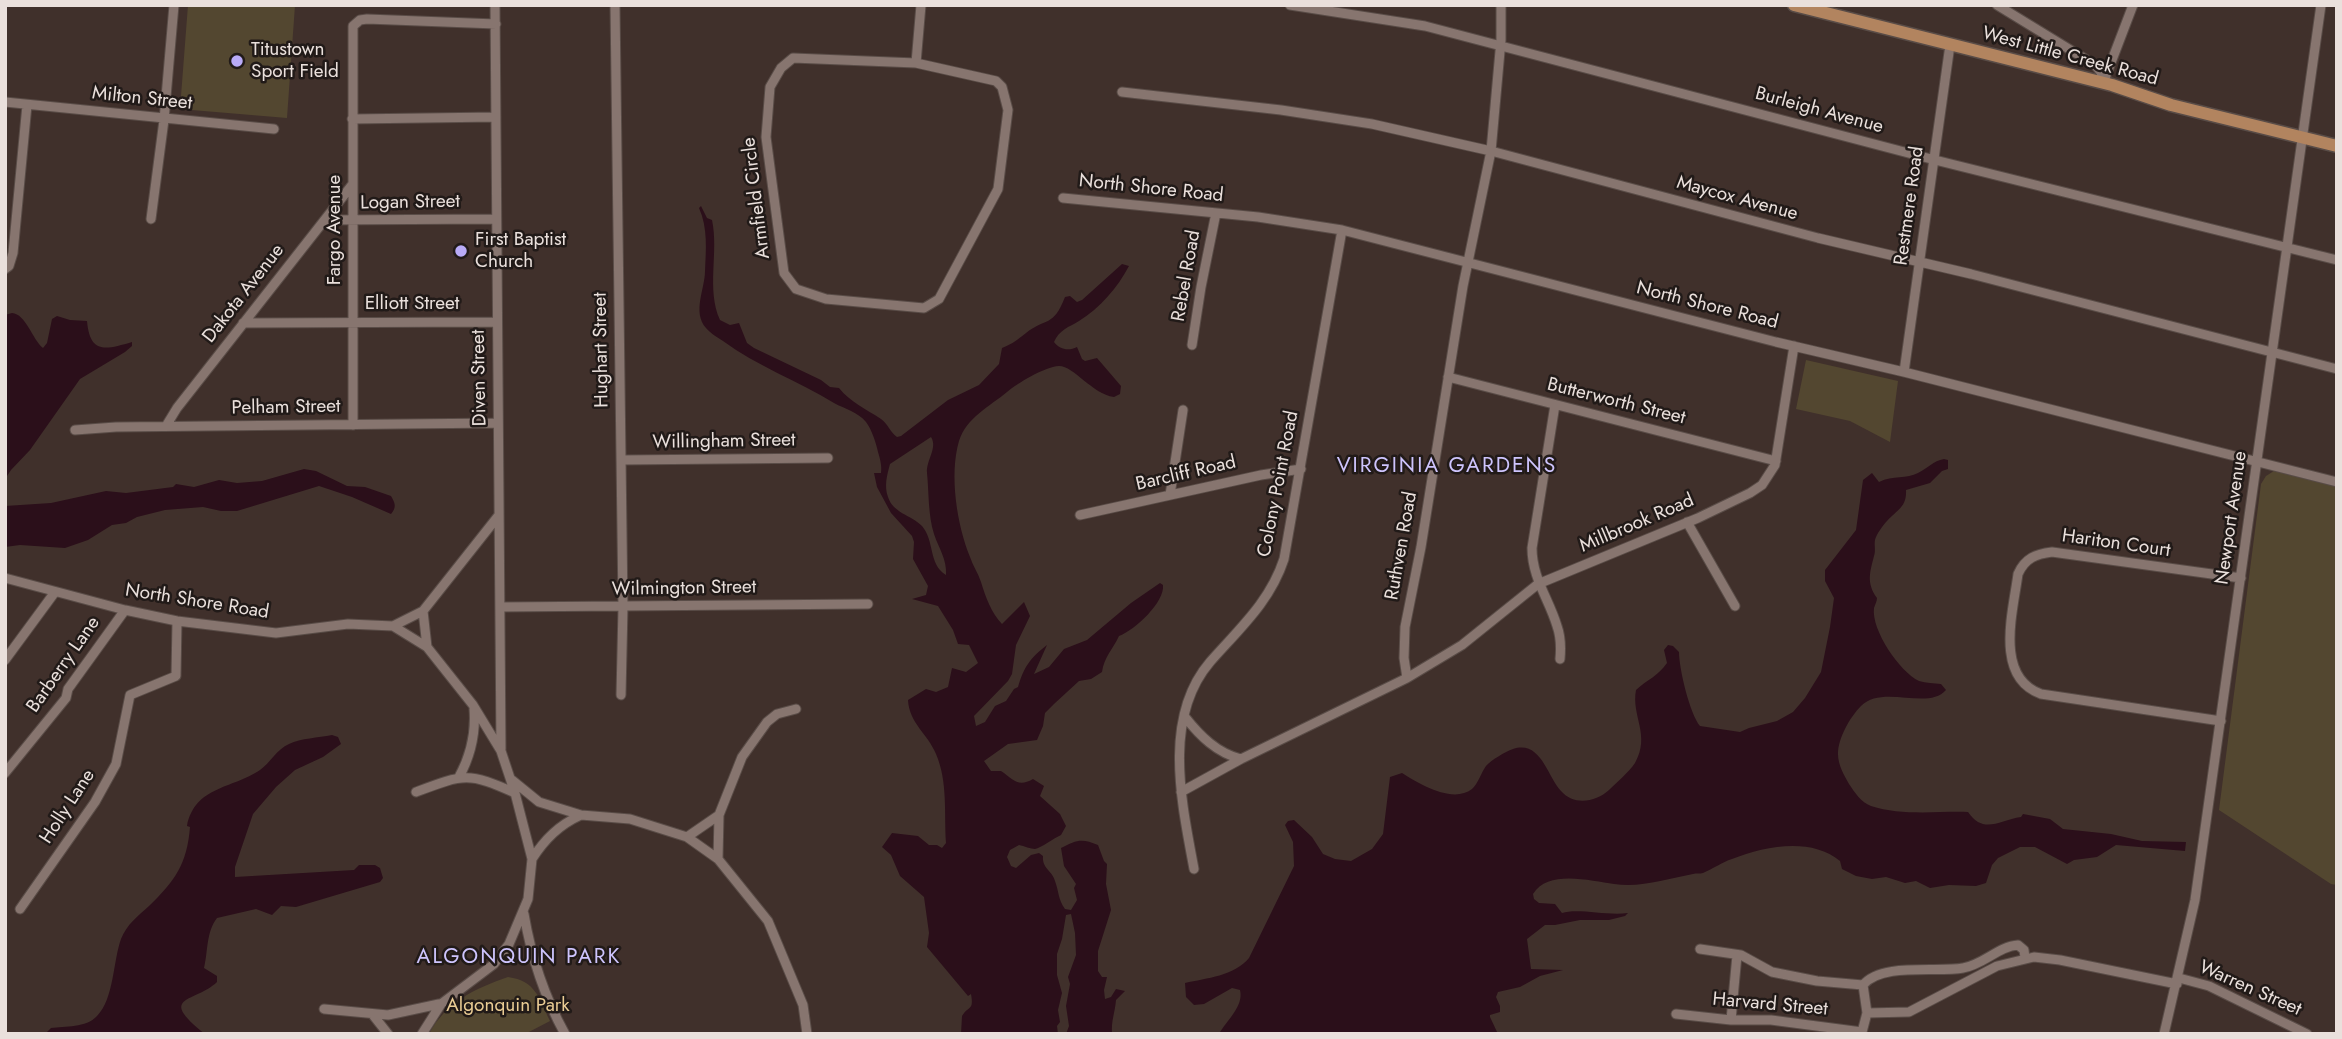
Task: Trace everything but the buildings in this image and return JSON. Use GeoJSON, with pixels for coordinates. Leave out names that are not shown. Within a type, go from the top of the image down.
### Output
{"type":"FeatureCollection","features":[{"type":"Feature","properties":{"kind":"main road","name":"West Little Creek Road"},"geometry":{"type":"LineString","coordinates":[[1794,5],[2103,83],[2171,105],[2337,146]]}},
{"type":"Feature","properties":{"kind":"street"},"geometry":{"type":"LineString","coordinates":[[151,219],[164,120],[173,5]]}},
{"type":"Feature","properties":{"kind":"street","name":"Diven Street"},"geometry":{"type":"LineString","coordinates":[[495,5],[501,751]]}},
{"type":"Feature","properties":{"kind":"street","name":"Hughart Street"},"geometry":{"type":"LineString","coordinates":[[615,5],[623,607],[621,695]]}},
{"type":"Feature","properties":{"kind":"street"},"geometry":{"type":"LineString","coordinates":[[916,63],[921,5]]}},
{"type":"Feature","properties":{"kind":"street","name":"Burleigh Avenue"},"geometry":{"type":"LineString","coordinates":[[1290,5],[1425,26],[1935,160],[2337,260]]}},
{"type":"Feature","properties":{"kind":"street","name":"Ruthven Road"},"geometry":{"type":"LineString","coordinates":[[1407,678],[1404,658],[1405,627],[1421,547],[1468,262],[1490,151],[1501,5]]}},
{"type":"Feature","properties":{"kind":"street"},"geometry":{"type":"LineString","coordinates":[[1997,5],[2095,65],[2101,72],[2103,83]]}},
{"type":"Feature","properties":{"kind":"street"},"geometry":{"type":"LineString","coordinates":[[2103,83],[2133,5]]}},
{"type":"Feature","properties":{"kind":"street","name":"Newport Avenue"},"geometry":{"type":"LineString","coordinates":[[2164,1034],[2195,901],[2321,5]]}},
{"type":"Feature","properties":{"kind":"street","name":"Fargo Avenue"},"geometry":{"type":"LineString","coordinates":[[353,425],[353,26],[360,19],[496,24]]}},
{"type":"Feature","properties":{"kind":"street","name":"Restmere Road"},"geometry":{"type":"LineString","coordinates":[[1904,372],[1950,45]]}},
{"type":"Feature","properties":{"kind":"street","name":"Armfield Circle"},"geometry":{"type":"LineString","coordinates":[[793,58],[916,63],[996,81],[1002,87],[1008,110],[995,195],[939,299],[923,308],[826,299],[796,289],[784,273],[765,137],[770,88],[781,68],[793,58]]}},
{"type":"Feature","properties":{"kind":"street","name":"Maycox Avenue"},"geometry":{"type":"LineString","coordinates":[[1122,92],[1281,110],[1371,124],[1490,151],[1818,238],[2337,369]]}},
{"type":"Feature","properties":{"kind":"street","name":"Milton Street"},"geometry":{"type":"LineString","coordinates":[[5,102],[274,129]]}},
{"type":"Feature","properties":{"kind":"street"},"geometry":{"type":"LineString","coordinates":[[5,269],[9,266],[13,253],[27,105]]}},
{"type":"Feature","properties":{"kind":"street"},"geometry":{"type":"LineString","coordinates":[[352,120],[496,117]]}},
{"type":"Feature","properties":{"kind":"street","name":"Dakota Avenue"},"geometry":{"type":"LineString","coordinates":[[166,426],[352,185]]}},
{"type":"Feature","properties":{"kind":"street","name":"North Shore Road"},"geometry":{"type":"LineString","coordinates":[[1063,198],[1298,222],[1342,230],[2337,482]]}},
{"type":"Feature","properties":{"kind":"street","name":"Rebel Road"},"geometry":{"type":"LineString","coordinates":[[1192,345],[1216,213]]}},
{"type":"Feature","properties":{"kind":"street","name":"Logan Street"},"geometry":{"type":"LineString","coordinates":[[325,220],[496,219]]}},
{"type":"Feature","properties":{"kind":"street","name":"Colony Point Road"},"geometry":{"type":"LineString","coordinates":[[1194,869],[1181,792],[1180,750],[1185,717],[1202,673],[1253,616],[1277,579],[1287,548],[1342,230]]}},
{"type":"Feature","properties":{"kind":"street","name":"Elliott Street"},"geometry":{"type":"LineString","coordinates":[[243,323],[497,322]]}},
{"type":"Feature","properties":{"kind":"street","name":"Millbrook Road"},"geometry":{"type":"LineString","coordinates":[[1407,678],[1462,645],[1538,584],[1751,493],[1769,476],[1776,461],[1794,346]]}},
{"type":"Feature","properties":{"kind":"street","name":"Butterworth Street"},"geometry":{"type":"LineString","coordinates":[[1448,377],[1776,461]]}},
{"type":"Feature","properties":{"kind":"street"},"geometry":{"type":"LineString","coordinates":[[1555,405],[1532,561],[1538,584],[1557,624],[1560,659]]}},
{"type":"Feature","properties":{"kind":"street"},"geometry":{"type":"LineString","coordinates":[[1170,495],[1183,410]]}},
{"type":"Feature","properties":{"kind":"street","name":"Pelham Street"},"geometry":{"type":"LineString","coordinates":[[75,430],[166,426],[498,423]]}},
{"type":"Feature","properties":{"kind":"street","name":"Willingham Street"},"geometry":{"type":"LineString","coordinates":[[621,460],[828,458]]}},
{"type":"Feature","properties":{"kind":"street","name":"Barcliff Road"},"geometry":{"type":"LineString","coordinates":[[1080,515],[1261,475],[1301,469]]}},
{"type":"Feature","properties":{"kind":"street"},"geometry":{"type":"LineString","coordinates":[[393,626],[423,611],[499,515]]}},
{"type":"Feature","properties":{"kind":"street"},"geometry":{"type":"LineString","coordinates":[[1687,522],[1735,606]]}},
{"type":"Feature","properties":{"kind":"street","name":"Hariton Court"},"geometry":{"type":"LineString","coordinates":[[2221,721],[2041,694],[2028,688],[2016,673],[2010,650],[2018,574],[2021,566],[2031,557],[2052,552],[2241,578]]}},
{"type":"Feature","properties":{"kind":"street","name":"North Shore Road"},"geometry":{"type":"LineString","coordinates":[[5,578],[177,621],[276,633],[348,624],[393,626],[427,647],[473,705],[501,751],[533,859],[524,912],[509,944],[494,964],[440,1004],[422,1034]]}},
{"type":"Feature","properties":{"kind":"street"},"geometry":{"type":"LineString","coordinates":[[5,660],[55,592]]}},
{"type":"Feature","properties":{"kind":"street","name":"Wilmington Street"},"geometry":{"type":"LineString","coordinates":[[500,607],[868,604]]}},
{"type":"Feature","properties":{"kind":"street","name":"Barberry Lane"},"geometry":{"type":"LineString","coordinates":[[5,773],[66,698],[68,689],[125,610]]}},
{"type":"Feature","properties":{"kind":"street"},"geometry":{"type":"LineString","coordinates":[[423,611],[427,647]]}},
{"type":"Feature","properties":{"kind":"street","name":"Holly Lane"},"geometry":{"type":"LineString","coordinates":[[20,909],[95,802],[116,764],[130,695],[176,676],[177,621]]}},
{"type":"Feature","properties":{"kind":"street"},"geometry":{"type":"LineString","coordinates":[[1181,792],[1241,759],[1407,678]]}},
{"type":"Feature","properties":{"kind":"street"},"geometry":{"type":"LineString","coordinates":[[458,777],[471,751],[475,728],[473,705]]}},
{"type":"Feature","properties":{"kind":"street"},"geometry":{"type":"LineString","coordinates":[[718,859],[719,815],[742,757],[767,722],[777,714],[796,709]]}},
{"type":"Feature","properties":{"kind":"street"},"geometry":{"type":"LineString","coordinates":[[1185,717],[1216,748],[1241,759]]}},
{"type":"Feature","properties":{"kind":"street"},"geometry":{"type":"LineString","coordinates":[[416,792],[458,777],[481,779],[515,793]]}},
{"type":"Feature","properties":{"kind":"street"},"geometry":{"type":"LineString","coordinates":[[511,779],[539,802],[581,815],[630,819],[687,837],[718,859],[768,921],[803,1005],[807,1034]]}},
{"type":"Feature","properties":{"kind":"street"},"geometry":{"type":"LineString","coordinates":[[533,859],[558,828],[581,815]]}},
{"type":"Feature","properties":{"kind":"street"},"geometry":{"type":"LineString","coordinates":[[687,837],[719,815]]}},
{"type":"Feature","properties":{"kind":"street"},"geometry":{"type":"LineString","coordinates":[[524,912],[533,958],[544,992],[565,1034]]}},
{"type":"Feature","properties":{"kind":"street"},"geometry":{"type":"LineString","coordinates":[[1700,949],[1737,955],[1772,972],[1817,981],[1863,985],[1876,975],[1894,971],[1965,968],[1986,960],[2011,945],[2018,944],[2024,950],[2025,958],[1997,966],[1918,1009],[1900,1014],[1867,1013]]}},
{"type":"Feature","properties":{"kind":"street"},"geometry":{"type":"LineString","coordinates":[[1731,1020],[1737,955]]}},
{"type":"Feature","properties":{"kind":"street","name":"Warren Street"},"geometry":{"type":"LineString","coordinates":[[2025,958],[2051,958],[2209,986],[2307,1034]]}},
{"type":"Feature","properties":{"kind":"street"},"geometry":{"type":"LineString","coordinates":[[1862,1032],[1867,1013],[1863,985]]}},
{"type":"Feature","properties":{"kind":"street"},"geometry":{"type":"LineString","coordinates":[[324,1009],[388,1015],[440,1004]]}},
{"type":"Feature","properties":{"kind":"street","name":"Harvard Street"},"geometry":{"type":"LineString","coordinates":[[1676,1014],[1731,1020],[1770,1020],[1862,1032]]}},
{"type":"Feature","properties":{"kind":"street"},"geometry":{"type":"LineString","coordinates":[[373,1015],[388,1034]]}},
{"type":"Feature","properties":{"kind":"green space","name":"Titustown Sport Field"},"geometry":{"type":"Polygon","coordinates":[[[188,5],[295,5],[287,118],[180,109],[188,5]]]}},
{"type":"Feature","properties":{"kind":"green space"},"geometry":{"type":"Polygon","coordinates":[[[1806,360],[1898,381],[1890,442],[1850,421],[1796,409],[1806,360]]]}},
{"type":"Feature","properties":{"kind":"green space"},"geometry":{"type":"Polygon","coordinates":[[[2274,471],[2337,487],[2337,885],[2331,884],[2219,810],[2261,484],[2266,476],[2274,471]]]}},
{"type":"Feature","properties":{"kind":"green space","name":"Algonquin Park"},"geometry":{"type":"Polygon","coordinates":[[[508,977],[525,982],[531,987],[550,1021],[525,1034],[429,1034],[444,1013],[462,998],[508,977]]]}},
{"type":"Feature","properties":{"kind":"shaded area"},"geometry":{"type":"Polygon","coordinates":[[[701,206],[707,218],[712,220],[714,296],[720,320],[730,325],[739,323],[747,343],[754,348],[821,380],[830,387],[839,388],[883,421],[897,437],[948,400],[979,385],[999,364],[1002,348],[1053,318],[1065,297],[1070,296],[1077,302],[1082,300],[1122,264],[1129,266],[1120,282],[1101,303],[1087,316],[1061,332],[1054,342],[1065,349],[1077,347],[1085,361],[1097,358],[1121,386],[1120,394],[1114,397],[1106,395],[1065,367],[1053,367],[1039,372],[1012,388],[967,425],[959,441],[955,469],[961,530],[992,610],[1002,624],[1024,602],[1030,616],[1016,645],[1012,674],[974,716],[976,726],[985,722],[995,706],[1006,701],[1018,687],[1028,663],[1047,645],[1034,674],[1049,667],[1064,649],[1087,640],[1131,603],[1160,583],[1163,585],[1159,599],[1148,615],[1119,636],[1102,672],[1091,679],[1079,681],[1045,713],[1037,740],[1008,744],[984,761],[991,771],[1001,771],[1019,783],[1033,779],[1044,786],[1040,796],[1060,814],[1066,826],[1061,835],[1038,848],[1019,845],[1010,850],[1007,857],[1011,866],[1016,868],[1031,855],[1039,853],[1054,877],[1065,909],[1071,910],[1077,900],[1074,888],[1076,884],[1064,866],[1061,848],[1071,843],[1088,841],[1098,845],[1107,864],[1106,884],[1111,910],[1098,951],[1098,971],[1102,977],[1107,977],[1105,999],[1111,997],[1116,989],[1125,991],[1116,1000],[1112,1034],[1066,1034],[1069,1026],[1066,1006],[1070,984],[1068,977],[1076,955],[1071,914],[1066,915],[1057,954],[1057,975],[1062,993],[1058,1010],[1058,1034],[961,1034],[962,1016],[971,1006],[971,994],[968,996],[927,947],[929,933],[924,897],[900,876],[891,855],[882,847],[892,833],[918,836],[929,845],[942,848],[946,843],[944,787],[940,765],[933,747],[915,722],[908,700],[926,689],[936,692],[948,687],[952,668],[966,672],[978,663],[969,645],[958,644],[938,606],[912,599],[926,595],[928,586],[913,559],[912,536],[891,513],[877,487],[874,473],[881,473],[881,462],[874,437],[866,422],[855,413],[736,350],[710,332],[702,322],[700,308],[706,239],[699,208],[701,206]],[[931,437],[890,464],[886,489],[894,507],[922,526],[929,538],[936,565],[946,575],[930,512],[927,468],[933,441],[931,437]]]}},
{"type":"Feature","properties":{"kind":"shaded area"},"geometry":{"type":"Polygon","coordinates":[[[12,313],[25,322],[43,348],[47,343],[52,319],[57,316],[87,321],[92,339],[100,347],[114,347],[132,342],[132,346],[80,379],[30,450],[5,479],[5,315],[12,313]]]}},
{"type":"Feature","properties":{"kind":"shaded area"},"geometry":{"type":"Polygon","coordinates":[[[1944,459],[1948,460],[1948,469],[1942,471],[1930,483],[1906,490],[1903,504],[1880,530],[1875,540],[1870,577],[1871,587],[1877,598],[1874,617],[1888,649],[1911,676],[1919,681],[1941,684],[1946,690],[1938,696],[1928,698],[1881,697],[1861,706],[1845,728],[1838,754],[1849,784],[1864,802],[1883,809],[1907,812],[1968,812],[1980,823],[1986,824],[2021,817],[2023,814],[2050,819],[2063,829],[2111,834],[2142,841],[2186,842],[2185,851],[2116,845],[2097,857],[2074,860],[2067,864],[2035,847],[2020,847],[1998,858],[1992,865],[1986,883],[1976,886],[1949,885],[1930,888],[1916,881],[1905,883],[1886,877],[1872,879],[1856,876],[1842,869],[1840,861],[1828,853],[1802,846],[1759,850],[1703,873],[1644,884],[1624,885],[1570,878],[1549,881],[1533,894],[1534,899],[1539,903],[1555,904],[1562,913],[1628,913],[1609,920],[1580,920],[1545,925],[1527,939],[1531,969],[1563,970],[1540,976],[1520,987],[1498,992],[1496,997],[1500,1012],[1490,1017],[1498,1034],[1219,1034],[1240,1002],[1240,990],[1232,988],[1204,1004],[1194,1005],[1186,997],[1185,983],[1228,973],[1249,958],[1294,866],[1293,842],[1285,825],[1288,821],[1294,820],[1312,837],[1323,854],[1351,861],[1372,849],[1383,834],[1390,777],[1402,773],[1436,791],[1464,793],[1474,787],[1491,761],[1510,750],[1523,748],[1537,754],[1566,796],[1578,800],[1592,800],[1609,790],[1635,763],[1641,743],[1636,690],[1667,663],[1664,650],[1668,645],[1679,652],[1686,691],[1692,712],[1700,726],[1740,732],[1777,721],[1793,712],[1821,672],[1834,598],[1825,581],[1825,570],[1856,530],[1863,480],[1872,473],[1879,482],[1914,475],[1944,459]]]}},
{"type":"Feature","properties":{"kind":"shaded area"},"geometry":{"type":"Polygon","coordinates":[[[304,469],[316,471],[347,486],[365,487],[391,496],[394,509],[391,514],[319,486],[237,511],[203,507],[165,510],[112,525],[88,540],[65,548],[20,545],[5,547],[5,506],[51,503],[106,491],[126,493],[173,487],[176,484],[194,487],[219,480],[237,483],[262,481],[304,469]]]}},
{"type":"Feature","properties":{"kind":"shaded area"},"geometry":{"type":"Polygon","coordinates":[[[332,735],[338,737],[341,744],[323,757],[295,770],[253,814],[235,867],[235,877],[354,870],[359,865],[375,865],[380,868],[383,878],[380,882],[296,907],[281,906],[272,915],[256,909],[217,918],[209,936],[204,968],[217,976],[217,982],[184,1001],[181,1006],[183,1012],[205,1034],[45,1034],[51,1028],[87,1023],[103,1009],[123,934],[173,880],[183,862],[190,827],[187,826],[198,803],[216,790],[260,770],[289,744],[332,735]]]}},
{"type":"Feature","properties":{"kind":"place","name":"Titustown Sport Field"},"geometry":{"type":"Point","coordinates":[237,61]}},
{"type":"Feature","properties":{"kind":"place","name":"First Baptist Church"},"geometry":{"type":"Point","coordinates":[461,251]}},
{"type":"Feature","properties":{"kind":"district","name":"VIRGINIA GARDENS"},"geometry":{"type":"Point","coordinates":[1447,467]}},
{"type":"Feature","properties":{"kind":"district","name":"ALGONQUIN PARK"},"geometry":{"type":"Point","coordinates":[519,958]}}]}
